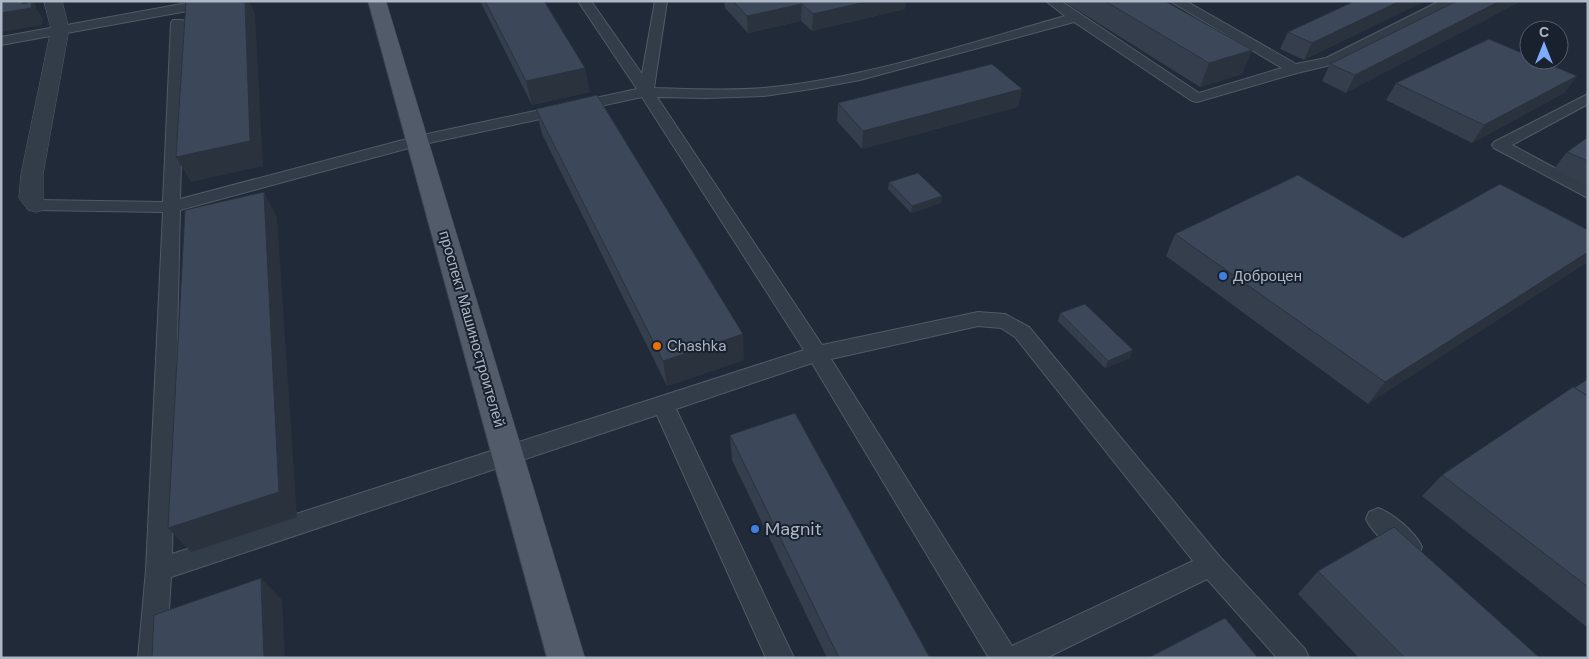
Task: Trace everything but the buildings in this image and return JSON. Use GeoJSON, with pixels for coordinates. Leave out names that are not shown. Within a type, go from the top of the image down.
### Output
{"type":"FeatureCollection","features":[{"type":"Feature","properties":{"kind":"main road","name":"проспект Машиностроителей"},"geometry":{"type":"LineString","coordinates":[[378,1],[566,658]]}},
{"type":"Feature","properties":{"kind":"street"},"geometry":{"type":"LineString","coordinates":[[36,205],[31,198],[32,174],[60,29],[53,1]]}},
{"type":"Feature","properties":{"kind":"lane"},"geometry":{"type":"LineString","coordinates":[[1,41],[60,29],[178,12],[220,1]]}},
{"type":"Feature","properties":{"kind":"lane"},"geometry":{"type":"LineString","coordinates":[[584,1],[818,354],[1004,658]]}},
{"type":"Feature","properties":{"kind":"lane"},"geometry":{"type":"LineString","coordinates":[[646,92],[661,1]]}},
{"type":"Feature","properties":{"kind":"lane"},"geometry":{"type":"LineString","coordinates":[[1052,1],[1197,98],[1294,69],[1330,61],[1450,1]]}},
{"type":"Feature","properties":{"kind":"lane"},"geometry":{"type":"LineString","coordinates":[[1176,1],[1294,69]]}},
{"type":"Feature","properties":{"kind":"lane"},"geometry":{"type":"LineString","coordinates":[[152,658],[159,570],[178,12]]}},
{"type":"Feature","properties":{"kind":"lane"},"geometry":{"type":"LineString","coordinates":[[36,205],[171,207],[418,141],[646,92],[706,94],[764,92],[811,85],[855,77],[1076,17]]}},
{"type":"Feature","properties":{"kind":"lane"},"geometry":{"type":"LineString","coordinates":[[1588,98],[1500,145],[1588,193]]}},
{"type":"Feature","properties":{"kind":"lane"},"geometry":{"type":"LineString","coordinates":[[159,570],[818,354],[978,319],[1006,321],[1022,332],[1212,565],[1295,658]]}},
{"type":"Feature","properties":{"kind":"lane"},"geometry":{"type":"LineString","coordinates":[[663,405],[780,658]]}},
{"type":"Feature","properties":{"kind":"lane"},"geometry":{"type":"LineString","coordinates":[[1378,519],[1430,565]]}},
{"type":"Feature","properties":{"kind":"lane"},"geometry":{"type":"LineString","coordinates":[[1018,658],[1212,565]]}},
{"type":"Feature","properties":{"kind":"place","name":"Доброцен"},"geometry":{"type":"Point","coordinates":[1223,276]}},
{"type":"Feature","properties":{"kind":"place","name":"Chashka"},"geometry":{"type":"Point","coordinates":[657,346]}},
{"type":"Feature","properties":{"kind":"place","name":"Magnit"},"geometry":{"type":"Point","coordinates":[755,529]}}]}
